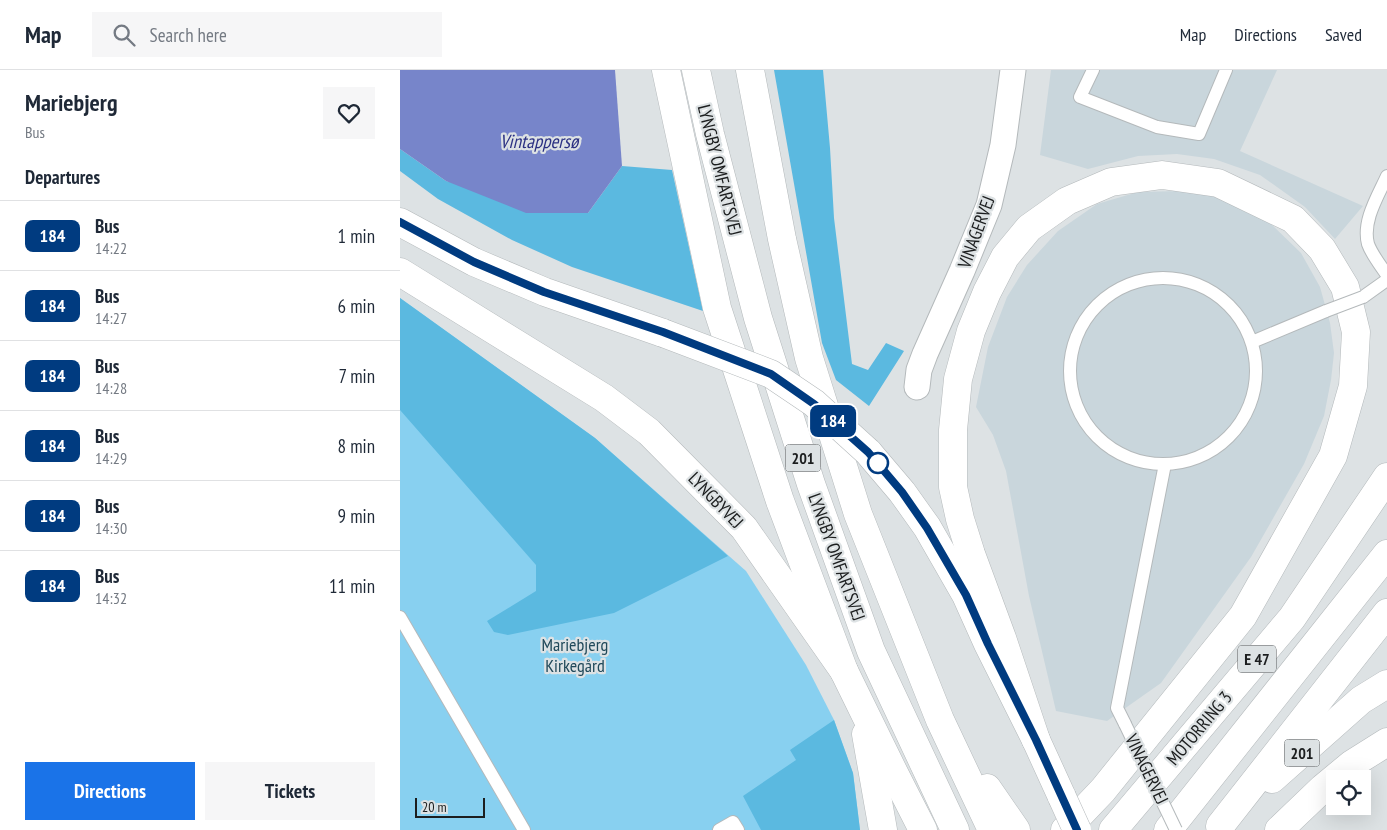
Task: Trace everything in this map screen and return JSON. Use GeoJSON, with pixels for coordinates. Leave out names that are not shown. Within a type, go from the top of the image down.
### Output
{"type":"FeatureCollection","features":[{"type":"Feature","properties":{"kind":"main road"},"geometry":{"type":"LineString","coordinates":[[666,70],[717,308],[780,501],[844,671]]}},
{"type":"Feature","properties":{"kind":"main road","name":"LYNGBY OMFARTSVEJ"},"geometry":{"type":"LineString","coordinates":[[696,70],[710,134],[758,318],[811,484],[871,651],[955,830]]}},
{"type":"Feature","properties":{"kind":"main road","name":"LYNGBY OMFARTSVEJ"},"geometry":{"type":"LineString","coordinates":[[750,70],[782,239],[809,358],[858,514],[940,720],[992,830]]}},
{"type":"Feature","properties":{"kind":"main road"},"geometry":{"type":"LineString","coordinates":[[1036,740],[1002,638],[976,570],[960,519],[953,486],[953,430],[958,379],[974,323],[1005,257],[1029,228],[1067,201],[1111,182],[1162,175],[1218,183],[1293,220],[1322,249],[1345,287],[1352,314],[1356,332],[1353,386],[1333,456],[1243,616],[1103,790],[1064,830]]}},
{"type":"Feature","properties":{"kind":"main road"},"geometry":{"type":"LineString","coordinates":[[400,222],[474,262],[544,292],[663,332],[771,374],[814,404],[868,452],[902,492],[927,528],[966,595],[1077,830]]}},
{"type":"Feature","properties":{"kind":"main road","name":"LYNGBYVEJ"},"geometry":{"type":"LineString","coordinates":[[400,272],[604,398],[649,432],[744,528],[844,671],[923,830]]}},
{"type":"Feature","properties":{"kind":"main road","name":"MOTORRING 3"},"geometry":{"type":"LineString","coordinates":[[1113,830],[1292,618],[1387,477]]}},
{"type":"Feature","properties":{"kind":"main road","name":"E 47"},"geometry":{"type":"LineString","coordinates":[[1168,830],[1387,554]]}},
{"type":"Feature","properties":{"kind":"main road"},"geometry":{"type":"LineString","coordinates":[[1218,828],[1387,613]]}},
{"type":"Feature","properties":{"kind":"main road","name":"201"},"geometry":{"type":"LineString","coordinates":[[1218,828],[1361,700],[1387,684]]}},
{"type":"Feature","properties":{"kind":"main road"},"geometry":{"type":"LineString","coordinates":[[861,706],[883,830]]}},
{"type":"Feature","properties":{"kind":"main road","name":"201"},"geometry":{"type":"LineString","coordinates":[[940,720],[1016,830]]}},
{"type":"Feature","properties":{"kind":"main road"},"geometry":{"type":"LineString","coordinates":[[1279,830],[1322,788],[1352,764],[1387,742]]}},
{"type":"Feature","properties":{"kind":"street","name":"VINAGERVEJ"},"geometry":{"type":"LineString","coordinates":[[917,388],[919,370],[925,354],[989,205],[1003,145],[1013,70]]}},
{"type":"Feature","properties":{"kind":"lane"},"geometry":{"type":"LineString","coordinates":[[1093,70],[1080,97],[1156,127],[1198,134],[1226,70]]}},
{"type":"Feature","properties":{"kind":"lane"},"geometry":{"type":"LineString","coordinates":[[1387,176],[1370,214],[1367,234],[1369,246],[1387,275]]}},
{"type":"Feature","properties":{"kind":"lane"},"geometry":{"type":"LineString","coordinates":[[1163,277],[1192,282],[1218,295],[1239,316],[1252,342],[1257,366],[1255,391],[1246,414],[1232,434],[1213,450],[1190,460],[1165,464],[1136,460],[1127,456],[1110,447],[1089,427],[1075,401],[1070,372],[1074,343],[1087,316],[1116,291],[1134,282],[1163,277]]}},
{"type":"Feature","properties":{"kind":"lane"},"geometry":{"type":"LineString","coordinates":[[1252,342],[1363,297],[1387,280]]}},
{"type":"Feature","properties":{"kind":"lane","name":"VINAGERVEJ"},"geometry":{"type":"LineString","coordinates":[[1165,464],[1117,708],[1176,830]]}},
{"type":"Feature","properties":{"kind":"lane"},"geometry":{"type":"LineString","coordinates":[[400,618],[524,830]]}},
{"type":"Feature","properties":{"kind":"lane"},"geometry":{"type":"LineString","coordinates":[[718,830],[733,822],[738,830]]}},
{"type":"Feature","properties":{"kind":"shaded area"},"geometry":{"type":"Polygon","coordinates":[[[774,70],[823,70],[834,218],[852,364],[868,370],[886,343],[904,351],[869,406],[836,380],[822,343],[774,70]]]}},
{"type":"Feature","properties":{"kind":"shaded area"},"geometry":{"type":"Polygon","coordinates":[[[1051,70],[1277,70],[1240,151],[1363,206],[1335,239],[1305,207],[1260,175],[1214,159],[1177,154],[1138,156],[1088,169],[1040,155],[1051,70]]]}},
{"type":"Feature","properties":{"kind":"shaded area"},"geometry":{"type":"Polygon","coordinates":[[[400,149],[446,181],[588,213],[622,166],[672,170],[703,311],[572,267],[512,240],[438,199],[400,171],[400,149]]]}},
{"type":"Feature","properties":{"kind":"shaded area"},"geometry":{"type":"Polygon","coordinates":[[[1181,191],[1219,197],[1269,222],[1301,253],[1320,287],[1330,323],[1334,353],[1331,380],[1324,416],[1304,464],[1251,557],[1161,683],[1107,721],[1056,711],[1029,596],[1006,471],[993,435],[976,407],[988,347],[1007,297],[1027,265],[1058,231],[1097,204],[1138,192],[1181,191]]]}},
{"type":"Feature","properties":{"kind":"shaded area"},"geometry":{"type":"Polygon","coordinates":[[[400,298],[595,438],[728,556],[614,613],[508,635],[494,632],[487,621],[536,591],[536,565],[400,410],[400,298]]]}},
{"type":"Feature","properties":{"kind":"shaded area"},"geometry":{"type":"Polygon","coordinates":[[[834,720],[853,773],[860,830],[761,830],[743,796],[796,760],[790,750],[834,720]]]}},
{"type":"Feature","properties":{"kind":"green space","name":"Mariebjerg Kirkegård"},"geometry":{"type":"Polygon","coordinates":[[[400,298],[595,438],[746,571],[806,665],[834,720],[853,773],[860,830],[400,830],[400,298]]]}},
{"type":"Feature","properties":{"kind":"water","name":"Vintappersø"},"geometry":{"type":"Polygon","coordinates":[[[400,70],[615,70],[622,166],[588,213],[526,213],[446,181],[400,149],[400,70]]]}},
{"type":"Feature","properties":{"kind":"bus line","name":"184"},"geometry":{"type":"LineString","coordinates":[[400,222],[474,262],[544,292],[663,332],[771,374],[814,404],[868,452],[902,492],[927,528],[966,595],[1077,830]]}}]}
